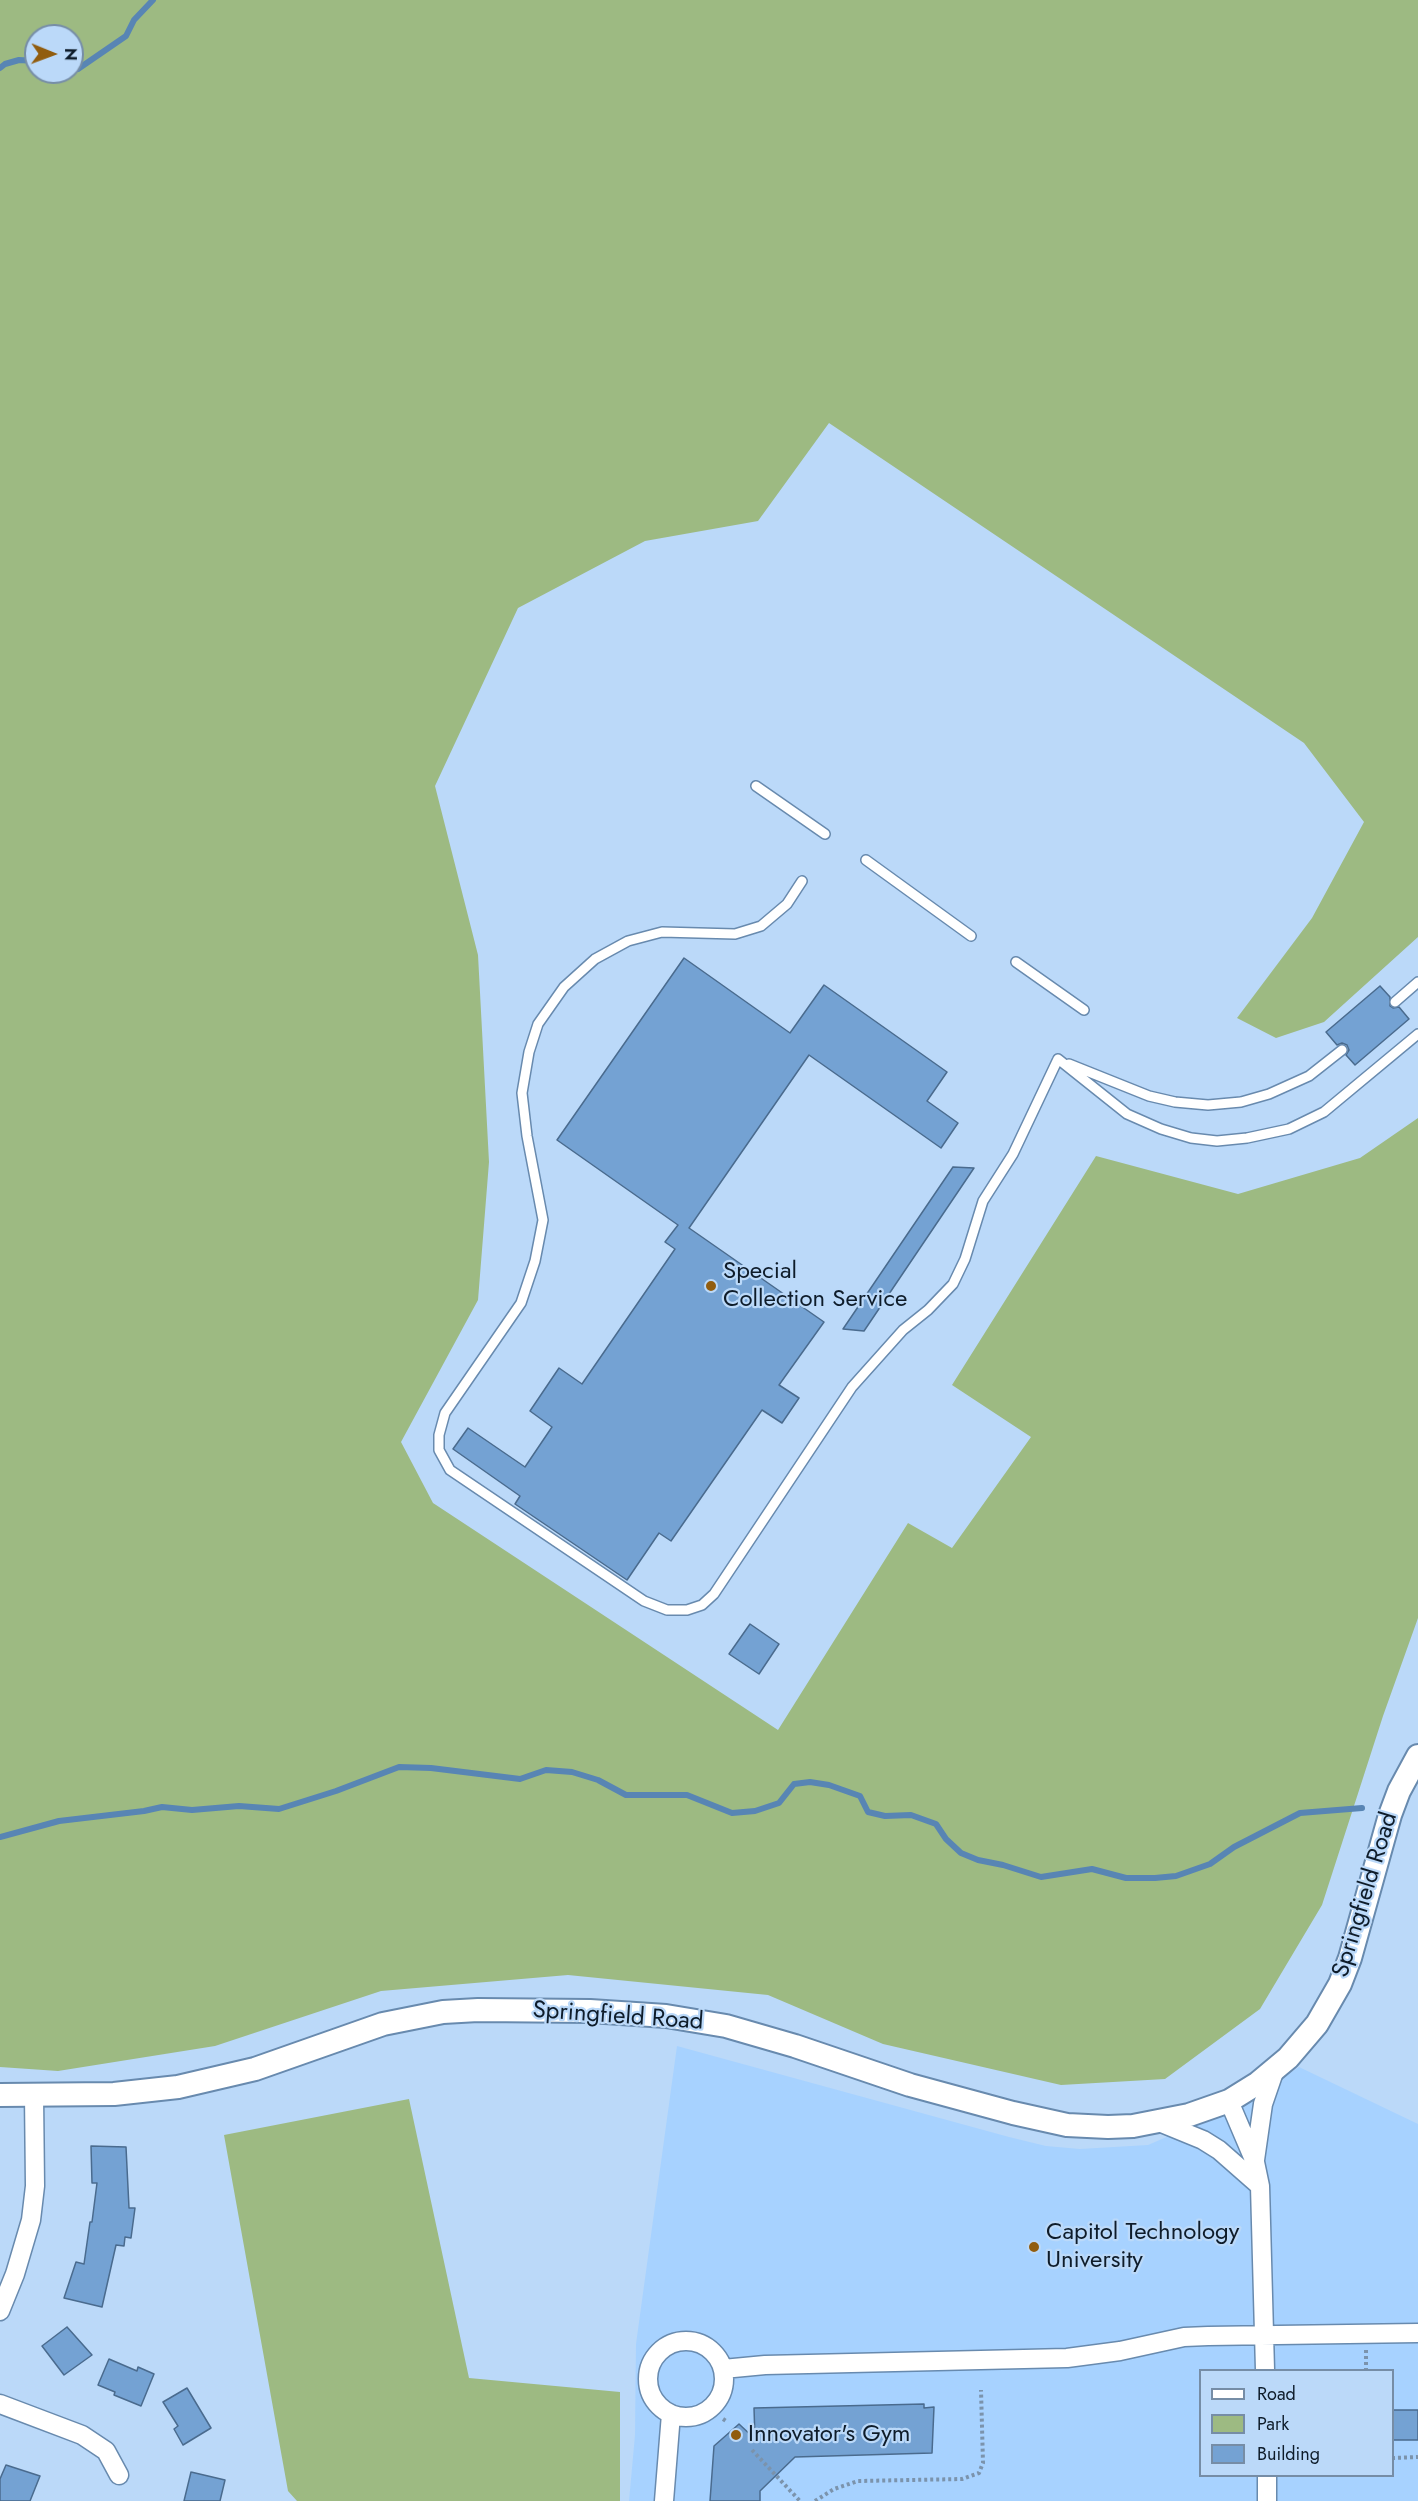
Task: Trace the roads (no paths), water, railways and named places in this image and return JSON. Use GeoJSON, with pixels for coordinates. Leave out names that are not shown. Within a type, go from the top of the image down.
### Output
{"type":"FeatureCollection","features":[{"type":"Feature","properties":{"kind":"street","name":"Springfield Road"},"geometry":{"type":"LineString","coordinates":[[0,2095],[131,2093],[201,2083],[255,2069],[383,2024],[443,2012],[590,2010],[666,2016],[726,2026],[785,2043],[910,2085],[1066,2125],[1108,2127],[1159,2122],[1209,2110],[1229,2101],[1275,2069],[1305,2040],[1317,2024],[1340,1984],[1360,1924],[1390,1815],[1399,1791],[1418,1756]]}},
{"type":"Feature","properties":{"kind":"street"},"geometry":{"type":"LineString","coordinates":[[1255,2162],[1263,2104],[1275,2069]]}},
{"type":"Feature","properties":{"kind":"street"},"geometry":{"type":"LineString","coordinates":[[0,2311],[15,2274],[31,2220],[35,2186],[34,2095]]}},
{"type":"Feature","properties":{"kind":"street"},"geometry":{"type":"LineString","coordinates":[[1229,2101],[1255,2162],[1260,2186],[1265,2369]]}},
{"type":"Feature","properties":{"kind":"street"},"geometry":{"type":"LineString","coordinates":[[1159,2122],[1192,2134],[1211,2145],[1260,2186]]}},
{"type":"Feature","properties":{"kind":"street"},"geometry":{"type":"LineString","coordinates":[[723,2369],[765,2365],[1096,2356],[1184,2337],[1418,2334]]}},
{"type":"Feature","properties":{"kind":"street"},"geometry":{"type":"LineString","coordinates":[[685,2341],[697,2343],[713,2353],[723,2369],[721,2393],[715,2404],[706,2411],[694,2416],[682,2417],[671,2414],[660,2407],[652,2396],[648,2384],[653,2360],[672,2343],[685,2341]]}},
{"type":"Feature","properties":{"kind":"street"},"geometry":{"type":"LineString","coordinates":[[0,2404],[82,2434],[106,2451],[119,2475]]}},
{"type":"Feature","properties":{"kind":"street"},"geometry":{"type":"LineString","coordinates":[[664,2501],[671,2414]]}},
{"type":"Feature","properties":{"kind":"street"},"geometry":{"type":"LineString","coordinates":[[1267,2477],[1267,2501]]}},
{"type":"Feature","properties":{"kind":"lane"},"geometry":{"type":"LineString","coordinates":[[756,786],[825,834]]}},
{"type":"Feature","properties":{"kind":"lane"},"geometry":{"type":"LineString","coordinates":[[866,860],[971,936]]}},
{"type":"Feature","properties":{"kind":"lane"},"geometry":{"type":"LineString","coordinates":[[802,881],[787,904],[761,926],[735,934],[662,932],[628,941],[595,959],[564,987],[538,1024],[529,1052],[522,1093],[527,1136],[543,1220],[535,1261],[521,1303],[445,1413],[439,1435],[439,1450],[450,1470],[644,1601],[667,1610],[687,1610],[702,1605],[714,1594],[852,1387],[903,1330],[928,1310],[953,1284],[965,1259],[983,1200],[1013,1154],[1058,1059]]}},
{"type":"Feature","properties":{"kind":"lane"},"geometry":{"type":"LineString","coordinates":[[1016,962],[1084,1010]]}},
{"type":"Feature","properties":{"kind":"lane"},"geometry":{"type":"LineString","coordinates":[[1395,1002],[1418,982]]}},
{"type":"Feature","properties":{"kind":"lane"},"geometry":{"type":"LineString","coordinates":[[1058,1059],[1127,1114],[1161,1129],[1191,1138],[1217,1141],[1289,1130],[1324,1112],[1418,1034]]}},
{"type":"Feature","properties":{"kind":"lane"},"geometry":{"type":"LineString","coordinates":[[1058,1059],[1149,1096],[1175,1102],[1208,1105],[1241,1102],[1269,1094],[1309,1076],[1342,1050]]}},
{"type":"Feature","properties":{"kind":"waterway"},"geometry":{"type":"LineString","coordinates":[[84,65],[126,36],[134,20],[153,0]]}},
{"type":"Feature","properties":{"kind":"waterway"},"geometry":{"type":"LineString","coordinates":[[0,68],[5,64],[24,60]]}},
{"type":"Feature","properties":{"kind":"waterway"},"geometry":{"type":"LineString","coordinates":[[0,1837],[59,1821],[162,1807],[192,1810],[239,1806],[279,1809],[336,1791],[399,1767],[431,1768],[520,1779],[546,1770],[572,1772],[598,1780],[626,1795],[687,1795],[732,1813],[755,1811],[779,1803],[794,1784],[810,1782],[829,1785],[860,1796],[868,1812],[885,1816],[911,1815],[936,1824],[946,1839],[961,1853],[978,1860],[1041,1877],[1092,1869],[1126,1878],[1155,1878],[1176,1876],[1210,1864],[1234,1847],[1300,1813],[1362,1808]]}},
{"type":"Feature","properties":{"kind":"place","name":"Special Collection Service"},"geometry":{"type":"Point","coordinates":[711,1286]}},
{"type":"Feature","properties":{"kind":"place","name":"Capitol Technology University"},"geometry":{"type":"Point","coordinates":[1034,2247]}},
{"type":"Feature","properties":{"kind":"place","name":"Innovator's Gym"},"geometry":{"type":"Point","coordinates":[736,2435]}}]}
